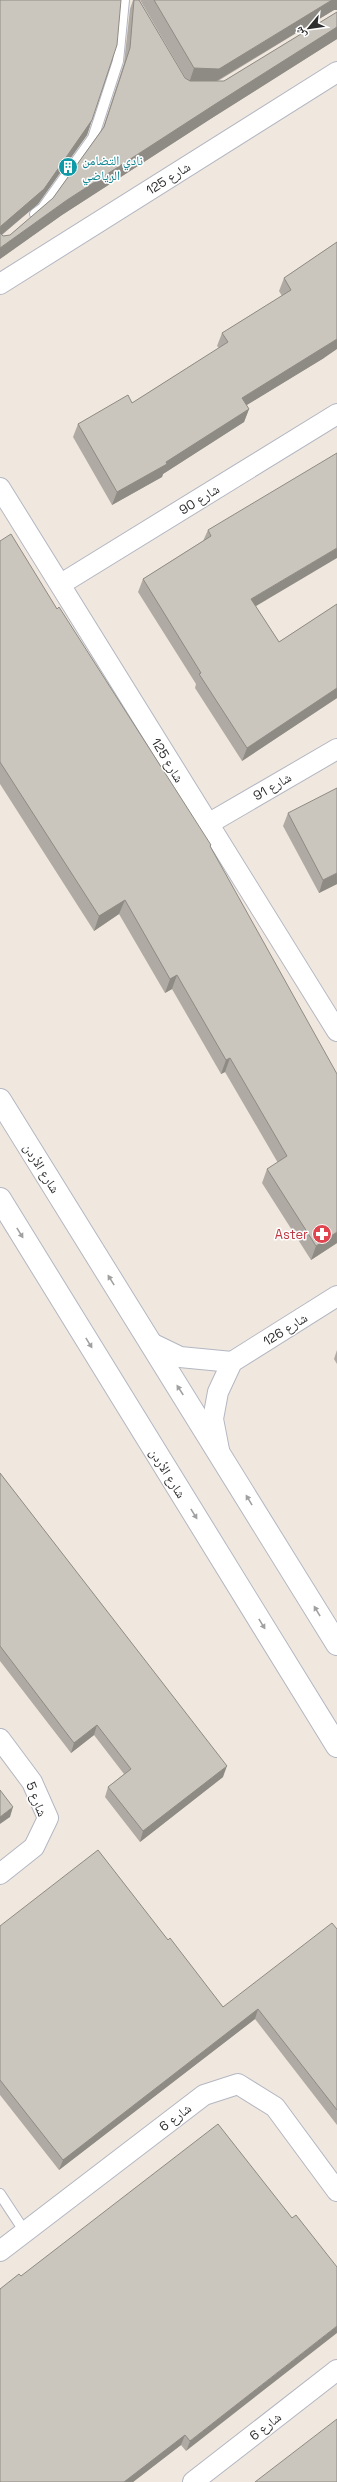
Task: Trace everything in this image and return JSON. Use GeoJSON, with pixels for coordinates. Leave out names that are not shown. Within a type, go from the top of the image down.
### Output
{"type":"FeatureCollection","features":[{"type":"Feature","properties":{"kind":"main road","name":"شارع الأردن"},"geometry":{"type":"LineString","coordinates":[[0,1100],[149,1342],[219,1450],[337,1644]]}},
{"type":"Feature","properties":{"kind":"main road","name":"شارع الأردن"},"geometry":{"type":"LineString","coordinates":[[0,1200],[337,1746]]}},
{"type":"Feature","properties":{"kind":"street","name":"شارع 125"},"geometry":{"type":"LineString","coordinates":[[0,284],[337,72]]}},
{"type":"Feature","properties":{"kind":"street","name":"شارع 90"},"geometry":{"type":"LineString","coordinates":[[61,584],[337,414]]}},
{"type":"Feature","properties":{"kind":"street","name":"شارع 125"},"geometry":{"type":"LineString","coordinates":[[0,488],[61,584],[337,1031]]}},
{"type":"Feature","properties":{"kind":"street","name":"شارع 91"},"geometry":{"type":"LineString","coordinates":[[208,824],[337,749]]}},
{"type":"Feature","properties":{"kind":"street","name":"شارع 126"},"geometry":{"type":"LineString","coordinates":[[232,1362],[337,1296]]}},
{"type":"Feature","properties":{"kind":"street"},"geometry":{"type":"LineString","coordinates":[[149,1342],[180,1357],[232,1362],[218,1392],[212,1419],[219,1450]]}},
{"type":"Feature","properties":{"kind":"street","name":"شارع 5"},"geometry":{"type":"LineString","coordinates":[[0,1739],[32,1782],[48,1818],[34,1847],[0,1874]]}},
{"type":"Feature","properties":{"kind":"street","name":"شارع 6"},"geometry":{"type":"LineString","coordinates":[[0,2251],[204,2095],[238,2084],[275,2107],[337,2191]]}},
{"type":"Feature","properties":{"kind":"street","name":"شارع 6"},"geometry":{"type":"LineString","coordinates":[[193,2482],[337,2370]]}},
{"type":"Feature","properties":{"kind":"lane"},"geometry":{"type":"LineString","coordinates":[[27,222],[43,208],[93,138],[118,61],[124,0]]}},
{"type":"Feature","properties":{"kind":"lane"},"geometry":{"type":"LineString","coordinates":[[0,2194],[26,2232]]}},
{"type":"Feature","properties":{"kind":"building"},"geometry":{"type":"Polygon","coordinates":[[[0,0],[121,0],[117,45],[92,120],[44,189],[0,228],[0,0]]]}},
{"type":"Feature","properties":{"kind":"building"},"geometry":{"type":"Polygon","coordinates":[[[134,0],[139,0],[185,78],[190,81],[224,81],[337,12],[337,27],[67,200],[0,248],[0,233],[3,236],[10,235],[53,198],[104,127],[130,48],[134,0]]]}},
{"type":"Feature","properties":{"kind":"building"},"geometry":{"type":"Polygon","coordinates":[[[154,0],[332,0],[219,69],[194,68],[154,0]]]}},
{"type":"Feature","properties":{"kind":"building"},"geometry":{"type":"Polygon","coordinates":[[[337,242],[337,339],[242,398],[249,409],[166,462],[167,464],[117,492],[78,424],[128,395],[132,403],[228,342],[222,333],[291,290],[284,278],[337,242]]]}},
{"type":"Feature","properties":{"kind":"building"},"geometry":{"type":"Polygon","coordinates":[[[337,453],[337,548],[251,599],[279,642],[337,604],[337,688],[247,748],[199,674],[201,673],[143,579],[211,536],[208,530],[337,453]]]}},
{"type":"Feature","properties":{"kind":"building"},"geometry":{"type":"Polygon","coordinates":[[[11,534],[57,609],[59,607],[211,845],[210,846],[337,1074],[337,1232],[316,1246],[267,1169],[287,1156],[230,1058],[226,1060],[177,975],[170,979],[125,900],[99,916],[0,762],[0,541],[11,534]]]}},
{"type":"Feature","properties":{"kind":"building"},"geometry":{"type":"Polygon","coordinates":[[[337,788],[337,873],[323,880],[288,813],[337,788]]]}},
{"type":"Feature","properties":{"kind":"building"},"geometry":{"type":"Polygon","coordinates":[[[0,1473],[227,1766],[143,1831],[108,1787],[131,1769],[97,1725],[74,1743],[0,1646],[0,1473]]]}},
{"type":"Feature","properties":{"kind":"building"},"geometry":{"type":"Polygon","coordinates":[[[0,1790],[13,1807],[0,1817],[0,1790]]]}},
{"type":"Feature","properties":{"kind":"building"},"geometry":{"type":"Polygon","coordinates":[[[98,1850],[168,1940],[170,1938],[223,2007],[332,1923],[337,1929],[337,2110],[258,2009],[63,2160],[0,2080],[0,1926],[98,1850]]]}},
{"type":"Feature","properties":{"kind":"building"},"geometry":{"type":"Polygon","coordinates":[[[218,2124],[292,2218],[296,2215],[337,2267],[337,2326],[190,2441],[185,2435],[124,2482],[0,2482],[0,2289],[19,2274],[21,2276],[218,2124]]]}},
{"type":"Feature","properties":{"kind":"building"},"geometry":{"type":"Polygon","coordinates":[[[337,2419],[337,2482],[255,2482],[337,2419]]]}},
{"type":"Feature","properties":{"kind":"place","name":"نادي التضامن الرياضي"},"geometry":{"type":"Point","coordinates":[68,167]}},
{"type":"Feature","properties":{"kind":"place","name":"Aster"},"geometry":{"type":"Point","coordinates":[322,1234]}}]}
